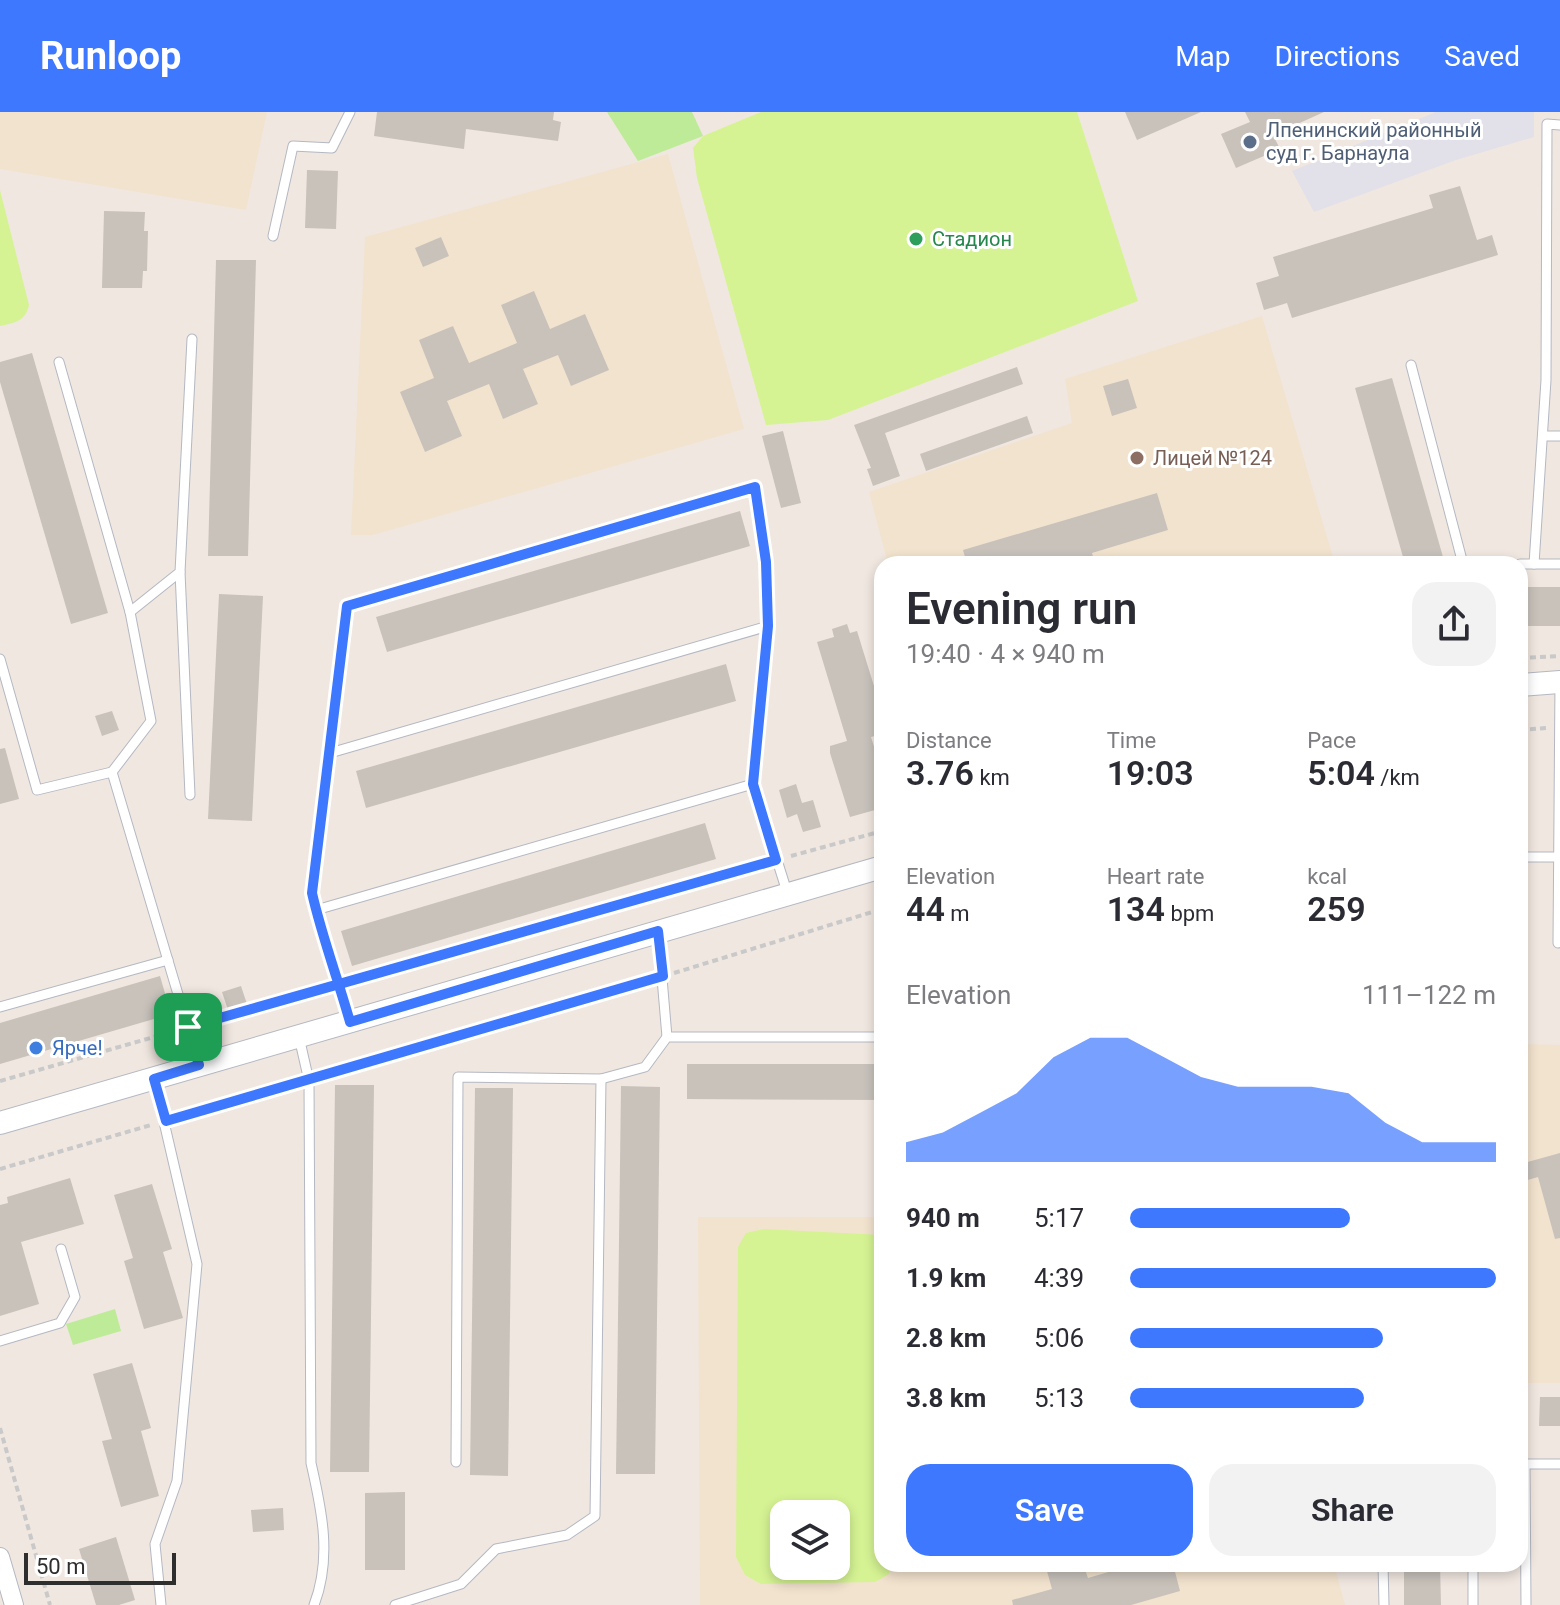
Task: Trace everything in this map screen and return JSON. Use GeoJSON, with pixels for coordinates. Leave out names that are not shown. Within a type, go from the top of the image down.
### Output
{"type":"FeatureCollection","features":[{"type":"Feature","properties":{"kind":"street"},"geometry":{"type":"LineString","coordinates":[[1528,684],[1560,682]]}},
{"type":"Feature","properties":{"kind":"street"},"geometry":{"type":"LineString","coordinates":[[0,1123],[874,869]]}},
{"type":"Feature","properties":{"kind":"street"},"geometry":{"type":"LineString","coordinates":[[0,1557],[14,1605]]}},
{"type":"Feature","properties":{"kind":"lane"},"geometry":{"type":"LineString","coordinates":[[273,236],[293,146],[332,148],[350,112]]}},
{"type":"Feature","properties":{"kind":"lane"},"geometry":{"type":"LineString","coordinates":[[1534,564],[1546,380],[1547,124],[1560,125]]}},
{"type":"Feature","properties":{"kind":"lane"},"geometry":{"type":"LineString","coordinates":[[190,795],[180,572],[192,339]]}},
{"type":"Feature","properties":{"kind":"lane"},"geometry":{"type":"LineString","coordinates":[[0,659],[37,790],[112,772],[151,721],[130,612],[59,362]]}},
{"type":"Feature","properties":{"kind":"lane"},"geometry":{"type":"LineString","coordinates":[[1411,365],[1461,556]]}},
{"type":"Feature","properties":{"kind":"lane"},"geometry":{"type":"LineString","coordinates":[[1546,380],[1560,380]]}},
{"type":"Feature","properties":{"kind":"lane"},"geometry":{"type":"LineString","coordinates":[[1544,436],[1560,436]]}},
{"type":"Feature","properties":{"kind":"lane"},"geometry":{"type":"LineString","coordinates":[[350,1022],[312,893],[347,606],[755,487],[766,562],[768,626],[753,784],[788,895]]}},
{"type":"Feature","properties":{"kind":"lane"},"geometry":{"type":"LineString","coordinates":[[1528,564],[1560,564]]}},
{"type":"Feature","properties":{"kind":"lane"},"geometry":{"type":"LineString","coordinates":[[130,612],[180,572]]}},
{"type":"Feature","properties":{"kind":"lane"},"geometry":{"type":"LineString","coordinates":[[330,753],[768,626]]}},
{"type":"Feature","properties":{"kind":"lane"},"geometry":{"type":"LineString","coordinates":[[1558,943],[1560,682]]}},
{"type":"Feature","properties":{"kind":"lane"},"geometry":{"type":"LineString","coordinates":[[112,772],[199,1065]]}},
{"type":"Feature","properties":{"kind":"lane"},"geometry":{"type":"LineString","coordinates":[[316,910],[753,784]]}},
{"type":"Feature","properties":{"kind":"lane"},"geometry":{"type":"LineString","coordinates":[[1528,857],[1558,857]]}},
{"type":"Feature","properties":{"kind":"lane"},"geometry":{"type":"LineString","coordinates":[[456,1462],[458,1077],[601,1079],[645,1067],[667,1037],[658,931]]}},
{"type":"Feature","properties":{"kind":"lane"},"geometry":{"type":"LineString","coordinates":[[0,1007],[168,960]]}},
{"type":"Feature","properties":{"kind":"lane"},"geometry":{"type":"LineString","coordinates":[[299,1036],[309,1081],[311,1463],[323,1520],[324,1578],[314,1605]]}},
{"type":"Feature","properties":{"kind":"lane"},"geometry":{"type":"LineString","coordinates":[[667,1037],[874,1037]]}},
{"type":"Feature","properties":{"kind":"lane"},"geometry":{"type":"LineString","coordinates":[[154,1079],[197,1264],[177,1481],[155,1544],[161,1605]]}},
{"type":"Feature","properties":{"kind":"lane"},"geometry":{"type":"LineString","coordinates":[[395,1605],[461,1584],[496,1549],[567,1535],[595,1516],[601,1079]]}},
{"type":"Feature","properties":{"kind":"lane"},"geometry":{"type":"LineString","coordinates":[[0,1341],[60,1323],[75,1297],[61,1249]]}},
{"type":"Feature","properties":{"kind":"lane"},"geometry":{"type":"LineString","coordinates":[[1528,1464],[1560,1464]]}},
{"type":"Feature","properties":{"kind":"lane"},"geometry":{"type":"LineString","coordinates":[[1383,1572],[1384,1605]]}},
{"type":"Feature","properties":{"kind":"lane"},"geometry":{"type":"LineString","coordinates":[[1473,1572],[1473,1605]]}},
{"type":"Feature","properties":{"kind":"lane"},"geometry":{"type":"LineString","coordinates":[[1525,1572],[1526,1605]]}},
{"type":"Feature","properties":{"kind":"path"},"geometry":{"type":"LineString","coordinates":[[1528,658],[1560,656]]}},
{"type":"Feature","properties":{"kind":"path"},"geometry":{"type":"LineString","coordinates":[[1528,729],[1559,727]]}},
{"type":"Feature","properties":{"kind":"path"},"geometry":{"type":"LineString","coordinates":[[0,1081],[874,833]]}},
{"type":"Feature","properties":{"kind":"path"},"geometry":{"type":"LineString","coordinates":[[0,1169],[309,1081],[874,911]]}},
{"type":"Feature","properties":{"kind":"path"},"geometry":{"type":"LineString","coordinates":[[0,1428],[50,1605]]}},
{"type":"Feature","properties":{"kind":"shaded area"},"geometry":{"type":"Polygon","coordinates":[[[0,112],[267,112],[246,210],[0,169],[0,112]]]}},
{"type":"Feature","properties":{"kind":"shaded area"},"geometry":{"type":"Polygon","coordinates":[[[1436,112],[1534,112],[1534,137],[1456,160],[1314,212],[1292,171],[1436,112]]]}},
{"type":"Feature","properties":{"kind":"shaded area"},"geometry":{"type":"Polygon","coordinates":[[[668,154],[744,429],[373,535],[351,535],[365,237],[668,154]]]}},
{"type":"Feature","properties":{"kind":"shaded area","name":"Лицей №124"},"geometry":{"type":"Polygon","coordinates":[[[1262,316],[1333,556],[886,556],[869,492],[1072,423],[1065,379],[1262,316]]]}},
{"type":"Feature","properties":{"kind":"shaded area"},"geometry":{"type":"Polygon","coordinates":[[[1528,1044],[1560,1045],[1560,1383],[1528,1383],[1528,1044]]]}},
{"type":"Feature","properties":{"kind":"shaded area"},"geometry":{"type":"Polygon","coordinates":[[[698,1217],[874,1217],[874,1572],[1336,1572],[1345,1605],[700,1605],[698,1217]]]}},
{"type":"Feature","properties":{"kind":"green space"},"geometry":{"type":"Polygon","coordinates":[[[607,112],[692,112],[703,136],[638,161],[607,112]]]}},
{"type":"Feature","properties":{"kind":"green space","name":"Стадион"},"geometry":{"type":"Polygon","coordinates":[[[761,112],[1077,112],[1138,301],[828,420],[766,425],[697,178],[693,148],[703,136],[761,112]]]}},
{"type":"Feature","properties":{"kind":"green space"},"geometry":{"type":"Polygon","coordinates":[[[0,190],[29,305],[22,318],[0,326],[0,190]]]}},
{"type":"Feature","properties":{"kind":"green space"},"geometry":{"type":"Polygon","coordinates":[[[764,1229],[874,1235],[874,1572],[889,1574],[875,1582],[761,1584],[745,1575],[736,1557],[738,1247],[746,1233],[764,1229]]]}},
{"type":"Feature","properties":{"kind":"green space"},"geometry":{"type":"Polygon","coordinates":[[[115,1309],[121,1331],[73,1345],[66,1324],[115,1309]]]}},
{"type":"Feature","properties":{"kind":"building"},"geometry":{"type":"Polygon","coordinates":[[[377,112],[554,112],[553,120],[561,122],[558,141],[466,129],[464,149],[374,136],[377,112]]]}},
{"type":"Feature","properties":{"kind":"building"},"geometry":{"type":"Polygon","coordinates":[[[1125,112],[1201,112],[1137,140],[1125,112]]]}},
{"type":"Feature","properties":{"kind":"building","name":"Лпенинский районный суд г. Барнаула"},"geometry":{"type":"Polygon","coordinates":[[[1245,112],[1324,112],[1273,135],[1280,149],[1236,168],[1221,134],[1250,122],[1245,112]]]}},
{"type":"Feature","properties":{"kind":"building"},"geometry":{"type":"Polygon","coordinates":[[[307,170],[338,171],[336,229],[305,228],[307,170]]]}},
{"type":"Feature","properties":{"kind":"building"},"geometry":{"type":"Polygon","coordinates":[[[1460,186],[1477,240],[1492,235],[1498,255],[1292,318],[1287,303],[1264,310],[1256,283],[1279,276],[1273,257],[1433,208],[1429,195],[1460,186]]]}},
{"type":"Feature","properties":{"kind":"building"},"geometry":{"type":"Polygon","coordinates":[[[104,211],[145,212],[147,271],[143,271],[142,288],[102,288],[104,211]]]}},
{"type":"Feature","properties":{"kind":"building"},"geometry":{"type":"Polygon","coordinates":[[[441,237],[449,256],[423,267],[415,248],[441,237]]]}},
{"type":"Feature","properties":{"kind":"building"},"geometry":{"type":"Polygon","coordinates":[[[216,260],[256,260],[248,556],[208,556],[216,260]]]}},
{"type":"Feature","properties":{"kind":"building"},"geometry":{"type":"Polygon","coordinates":[[[534,291],[550,329],[585,314],[609,370],[571,386],[558,355],[523,369],[538,404],[503,419],[489,384],[447,401],[462,436],[425,452],[400,392],[434,378],[419,340],[453,326],[469,363],[517,343],[501,305],[534,291]]]}},
{"type":"Feature","properties":{"kind":"building"},"geometry":{"type":"Polygon","coordinates":[[[32,353],[108,613],[71,624],[0,382],[0,362],[32,353]]]}},
{"type":"Feature","properties":{"kind":"building"},"geometry":{"type":"Polygon","coordinates":[[[1017,367],[1023,384],[885,433],[900,476],[873,486],[867,469],[871,468],[854,425],[1017,367]]]}},
{"type":"Feature","properties":{"kind":"building"},"geometry":{"type":"Polygon","coordinates":[[[1392,378],[1443,556],[1403,556],[1355,388],[1392,378]]]}},
{"type":"Feature","properties":{"kind":"building"},"geometry":{"type":"Polygon","coordinates":[[[1128,379],[1137,408],[1112,416],[1103,386],[1128,379]]]}},
{"type":"Feature","properties":{"kind":"building"},"geometry":{"type":"Polygon","coordinates":[[[1027,416],[1033,433],[926,471],[920,454],[1027,416]]]}},
{"type":"Feature","properties":{"kind":"building"},"geometry":{"type":"Polygon","coordinates":[[[783,431],[801,503],[781,508],[762,436],[783,431]]]}},
{"type":"Feature","properties":{"kind":"building"},"geometry":{"type":"Polygon","coordinates":[[[1157,493],[1168,530],[1092,553],[1093,556],[965,556],[963,550],[1157,493]]]}},
{"type":"Feature","properties":{"kind":"building"},"geometry":{"type":"Polygon","coordinates":[[[740,511],[750,546],[387,652],[376,617],[740,511]]]}},
{"type":"Feature","properties":{"kind":"building"},"geometry":{"type":"Polygon","coordinates":[[[1528,587],[1560,587],[1560,626],[1528,626],[1528,587]]]}},
{"type":"Feature","properties":{"kind":"building"},"geometry":{"type":"Polygon","coordinates":[[[219,594],[263,596],[252,821],[208,819],[219,594]]]}},
{"type":"Feature","properties":{"kind":"building"},"geometry":{"type":"Polygon","coordinates":[[[847,624],[850,633],[857,631],[874,686],[874,736],[871,737],[874,747],[874,810],[850,817],[830,753],[830,746],[847,741],[817,642],[834,637],[832,629],[847,624]]]}},
{"type":"Feature","properties":{"kind":"building"},"geometry":{"type":"Polygon","coordinates":[[[726,664],[736,701],[366,808],[356,771],[726,664]]]}},
{"type":"Feature","properties":{"kind":"building"},"geometry":{"type":"Polygon","coordinates":[[[112,711],[119,730],[102,736],[95,716],[112,711]]]}},
{"type":"Feature","properties":{"kind":"building"},"geometry":{"type":"Polygon","coordinates":[[[5,748],[19,799],[0,804],[0,749],[5,748]]]}},
{"type":"Feature","properties":{"kind":"building"},"geometry":{"type":"Polygon","coordinates":[[[796,784],[802,803],[813,800],[821,827],[803,832],[797,814],[787,818],[779,790],[796,784]]]}},
{"type":"Feature","properties":{"kind":"building"},"geometry":{"type":"Polygon","coordinates":[[[705,823],[716,859],[352,966],[341,931],[705,823]]]}},
{"type":"Feature","properties":{"kind":"building"},"geometry":{"type":"Polygon","coordinates":[[[160,976],[171,1014],[0,1064],[0,1023],[160,976]]]}},
{"type":"Feature","properties":{"kind":"building"},"geometry":{"type":"Polygon","coordinates":[[[241,986],[247,1004],[228,1010],[222,992],[241,986]]]}},
{"type":"Feature","properties":{"kind":"building"},"geometry":{"type":"Polygon","coordinates":[[[687,1064],[874,1064],[874,1100],[687,1099],[687,1064]]]}},
{"type":"Feature","properties":{"kind":"building"},"geometry":{"type":"Polygon","coordinates":[[[335,1085],[374,1085],[369,1472],[330,1472],[335,1085]]]}},
{"type":"Feature","properties":{"kind":"building"},"geometry":{"type":"Polygon","coordinates":[[[621,1086],[660,1087],[655,1474],[616,1474],[621,1086]]]}},
{"type":"Feature","properties":{"kind":"building"},"geometry":{"type":"Polygon","coordinates":[[[475,1088],[513,1088],[508,1476],[470,1475],[475,1088]]]}},
{"type":"Feature","properties":{"kind":"building"},"geometry":{"type":"Polygon","coordinates":[[[1560,1153],[1560,1238],[1555,1239],[1538,1177],[1528,1180],[1528,1162],[1560,1153]]]}},
{"type":"Feature","properties":{"kind":"building"},"geometry":{"type":"Polygon","coordinates":[[[70,1178],[84,1224],[21,1242],[39,1304],[0,1316],[0,1205],[8,1203],[7,1197],[70,1178]]]}},
{"type":"Feature","properties":{"kind":"building"},"geometry":{"type":"Polygon","coordinates":[[[152,1184],[172,1249],[163,1252],[183,1318],[144,1329],[124,1261],[133,1258],[114,1195],[152,1184]]]}},
{"type":"Feature","properties":{"kind":"building"},"geometry":{"type":"Polygon","coordinates":[[[132,1363],[151,1428],[141,1431],[159,1496],[121,1507],[102,1441],[112,1439],[93,1374],[132,1363]]]}},
{"type":"Feature","properties":{"kind":"building"},"geometry":{"type":"Polygon","coordinates":[[[1540,1397],[1560,1397],[1560,1426],[1539,1426],[1540,1397]]]}},
{"type":"Feature","properties":{"kind":"building"},"geometry":{"type":"Polygon","coordinates":[[[405,1492],[405,1570],[365,1570],[365,1493],[405,1492]]]}},
{"type":"Feature","properties":{"kind":"building"},"geometry":{"type":"Polygon","coordinates":[[[283,1508],[284,1530],[253,1532],[251,1510],[283,1508]]]}},
{"type":"Feature","properties":{"kind":"building"},"geometry":{"type":"Polygon","coordinates":[[[116,1537],[135,1600],[119,1605],[96,1605],[79,1549],[116,1537]]]}},
{"type":"Feature","properties":{"kind":"building"},"geometry":{"type":"Polygon","coordinates":[[[1047,1572],[1086,1572],[1088,1578],[1109,1572],[1175,1572],[1180,1591],[1131,1605],[1013,1605],[1012,1600],[1052,1589],[1047,1572]]]}},
{"type":"Feature","properties":{"kind":"building"},"geometry":{"type":"Polygon","coordinates":[[[1404,1572],[1440,1572],[1441,1605],[1404,1605],[1404,1572]]]}},
{"type":"Feature","properties":{"kind":"place","name":"Лпенинский районный суд г. Барнаула"},"geometry":{"type":"Point","coordinates":[1250,142]}},
{"type":"Feature","properties":{"kind":"place","name":"Стадион"},"geometry":{"type":"Point","coordinates":[916,239]}},
{"type":"Feature","properties":{"kind":"place","name":"Лицей №124"},"geometry":{"type":"Point","coordinates":[1137,458]}},
{"type":"Feature","properties":{"kind":"place","name":"Ярче!"},"geometry":{"type":"Point","coordinates":[36,1048]}},
{"type":"Feature","properties":{"kind":"route"},"geometry":{"type":"LineString","coordinates":[[188,1027],[199,1065],[154,1079],[166,1121],[663,976],[658,931],[350,1022],[339,985],[316,910],[312,893],[347,606],[755,487],[766,562],[768,626],[753,784],[776,860],[339,985],[188,1027]]}}]}
